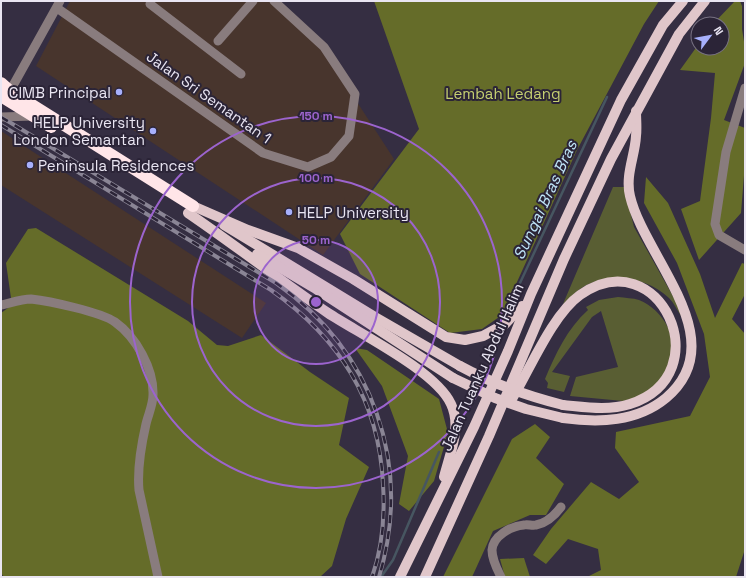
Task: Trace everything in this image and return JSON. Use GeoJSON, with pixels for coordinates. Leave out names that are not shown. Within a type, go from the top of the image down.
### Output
{"type":"FeatureCollection","features":[{"type":"Feature","properties":{"kind":"highway"},"geometry":{"type":"LineString","coordinates":[[1,83],[6,94],[34,116],[190,209]]}},
{"type":"Feature","properties":{"kind":"highway"},"geometry":{"type":"LineString","coordinates":[[6,94],[190,209]]}},
{"type":"Feature","properties":{"kind":"main road"},"geometry":{"type":"LineString","coordinates":[[663,25],[676,1]]}},
{"type":"Feature","properties":{"kind":"main road","name":"Jalan Tuanku Abdul Halim"},"geometry":{"type":"LineString","coordinates":[[400,577],[477,420],[531,294],[621,100],[663,25],[683,1]]}},
{"type":"Feature","properties":{"kind":"main road"},"geometry":{"type":"LineString","coordinates":[[425,577],[489,436],[564,259],[636,110],[679,34],[705,1]]}},
{"type":"Feature","properties":{"kind":"main road"},"geometry":{"type":"LineString","coordinates":[[190,209],[453,378],[495,398],[526,409],[562,418],[595,420],[624,418],[656,407],[673,392],[684,376],[692,355],[691,336],[685,309],[672,282],[642,230],[629,194],[628,180],[636,136],[636,110]]}},
{"type":"Feature","properties":{"kind":"main road"},"geometry":{"type":"LineString","coordinates":[[190,209],[298,248],[353,279],[446,337],[465,340],[483,336],[505,324],[516,314],[531,294]]}},
{"type":"Feature","properties":{"kind":"main road"},"geometry":{"type":"LineString","coordinates":[[190,209],[460,366],[500,385],[532,397],[563,405],[590,408],[630,404],[659,387],[674,361],[676,342],[668,311],[652,294],[635,285],[613,282],[592,288],[580,295],[569,304],[551,330],[489,436]]}},
{"type":"Feature","properties":{"kind":"main road"},"geometry":{"type":"LineString","coordinates":[[190,209],[328,313],[426,376],[444,392],[455,414],[456,424],[455,435],[441,492]]}},
{"type":"Feature","properties":{"kind":"street"},"geometry":{"type":"LineString","coordinates":[[218,41],[253,1]]}},
{"type":"Feature","properties":{"kind":"street","name":"Jalan Sri Semantan 1"},"geometry":{"type":"LineString","coordinates":[[58,4],[263,153],[308,167],[330,157],[350,136],[355,94],[324,47],[274,1]]}},
{"type":"Feature","properties":{"kind":"street"},"geometry":{"type":"LineString","coordinates":[[6,94],[58,4]]}},
{"type":"Feature","properties":{"kind":"street"},"geometry":{"type":"LineString","coordinates":[[150,4],[240,74]]}},
{"type":"Feature","properties":{"kind":"street"},"geometry":{"type":"LineString","coordinates":[[745,88],[726,152],[715,224],[719,235],[745,250]]}},
{"type":"Feature","properties":{"kind":"street"},"geometry":{"type":"LineString","coordinates":[[1,117],[34,116]]}},
{"type":"Feature","properties":{"kind":"street"},"geometry":{"type":"LineString","coordinates":[[1,305],[29,299],[102,315],[116,322],[145,359],[152,377],[153,396],[146,425],[138,476],[139,490],[158,577]]}},
{"type":"Feature","properties":{"kind":"street"},"geometry":{"type":"LineString","coordinates":[[501,577],[494,560],[492,549],[496,539],[501,534],[513,528],[541,524],[554,516],[561,507]]}},
{"type":"Feature","properties":{"kind":"shaded area"},"geometry":{"type":"Polygon","coordinates":[[[70,1],[271,1],[324,51],[394,159],[323,255],[36,66],[70,1]]]}},
{"type":"Feature","properties":{"kind":"shaded area"},"geometry":{"type":"Polygon","coordinates":[[[1,131],[266,303],[242,338],[1,185],[1,131]]]}},
{"type":"Feature","properties":{"kind":"green space","name":"Lembah Ledang"},"geometry":{"type":"Polygon","coordinates":[[[374,1],[659,1],[644,24],[577,150],[502,315],[482,329],[450,333],[360,274],[340,234],[419,129],[374,1]]]}},
{"type":"Feature","properties":{"kind":"green space"},"geometry":{"type":"Polygon","coordinates":[[[735,1],[740,1],[742,6],[742,29],[745,48],[745,63],[724,120],[745,128],[745,163],[741,213],[699,260],[681,209],[700,201],[711,118],[715,73],[680,70],[690,56],[730,56],[730,16],[721,16],[735,1]]]}},
{"type":"Feature","properties":{"kind":"green space"},"geometry":{"type":"Polygon","coordinates":[[[646,177],[668,203],[700,274],[715,318],[742,263],[745,264],[745,294],[732,319],[745,334],[745,549],[736,577],[587,577],[601,570],[598,549],[568,539],[546,564],[533,555],[551,529],[591,482],[619,499],[639,482],[615,448],[616,432],[690,416],[710,377],[704,334],[677,263],[644,203],[646,177]]]}},
{"type":"Feature","properties":{"kind":"green space"},"geometry":{"type":"Polygon","coordinates":[[[613,187],[624,187],[634,227],[679,307],[681,316],[671,300],[660,291],[649,285],[626,278],[614,278],[591,283],[578,291],[563,304],[613,187]]]}},
{"type":"Feature","properties":{"kind":"green space"},"geometry":{"type":"Polygon","coordinates":[[[36,228],[188,321],[217,345],[228,346],[261,335],[310,372],[349,398],[339,445],[369,467],[346,519],[332,566],[320,577],[4,577],[1,573],[1,313],[12,305],[6,263],[28,229],[36,228]]]}},
{"type":"Feature","properties":{"kind":"green space"},"geometry":{"type":"Polygon","coordinates":[[[618,297],[637,299],[648,304],[663,319],[672,337],[674,347],[670,366],[649,396],[623,401],[570,396],[576,377],[618,367],[601,311],[592,317],[552,372],[570,376],[564,392],[547,388],[548,383],[545,379],[553,360],[568,333],[588,310],[586,307],[599,300],[618,297]]]}},
{"type":"Feature","properties":{"kind":"green space"},"geometry":{"type":"Polygon","coordinates":[[[355,348],[367,350],[439,399],[448,433],[434,481],[409,511],[399,504],[408,456],[382,386],[355,348]]]}},
{"type":"Feature","properties":{"kind":"green space"},"geometry":{"type":"Polygon","coordinates":[[[535,424],[550,437],[536,458],[564,484],[546,515],[530,515],[493,531],[472,577],[443,577],[512,439],[535,424]]]}},
{"type":"Feature","properties":{"kind":"green space"},"geometry":{"type":"Polygon","coordinates":[[[524,558],[530,577],[505,577],[500,559],[524,558]]]}},
{"type":"Feature","properties":{"kind":"waterway","name":"Sungai Bras Bras"},"geometry":{"type":"LineString","coordinates":[[505,315],[607,97]]}},
{"type":"Feature","properties":{"kind":"waterway","name":"Sungai Bras Bras"},"geometry":{"type":"LineString","coordinates":[[381,577],[393,560],[439,452]]}},
{"type":"Feature","properties":{"kind":"railway"},"geometry":{"type":"LineString","coordinates":[[1,117],[276,283],[310,311],[338,342],[360,376],[377,413],[387,452],[391,493],[388,535],[379,577]]}},
{"type":"Feature","properties":{"kind":"railway"},"geometry":{"type":"LineString","coordinates":[[1,125],[271,290],[317,329],[335,350],[351,374],[364,398],[373,425],[380,454],[384,508],[379,554],[372,577]]}},
{"type":"Feature","properties":{"kind":"place","name":"CIMB Principal"},"geometry":{"type":"Point","coordinates":[119,92]}},
{"type":"Feature","properties":{"kind":"place","name":"HELP University London Semantan"},"geometry":{"type":"Point","coordinates":[153,131]}},
{"type":"Feature","properties":{"kind":"place","name":"Peninsula Residences"},"geometry":{"type":"Point","coordinates":[30,165]}},
{"type":"Feature","properties":{"kind":"place","name":"HELP University"},"geometry":{"type":"Point","coordinates":[289,212]}}]}
